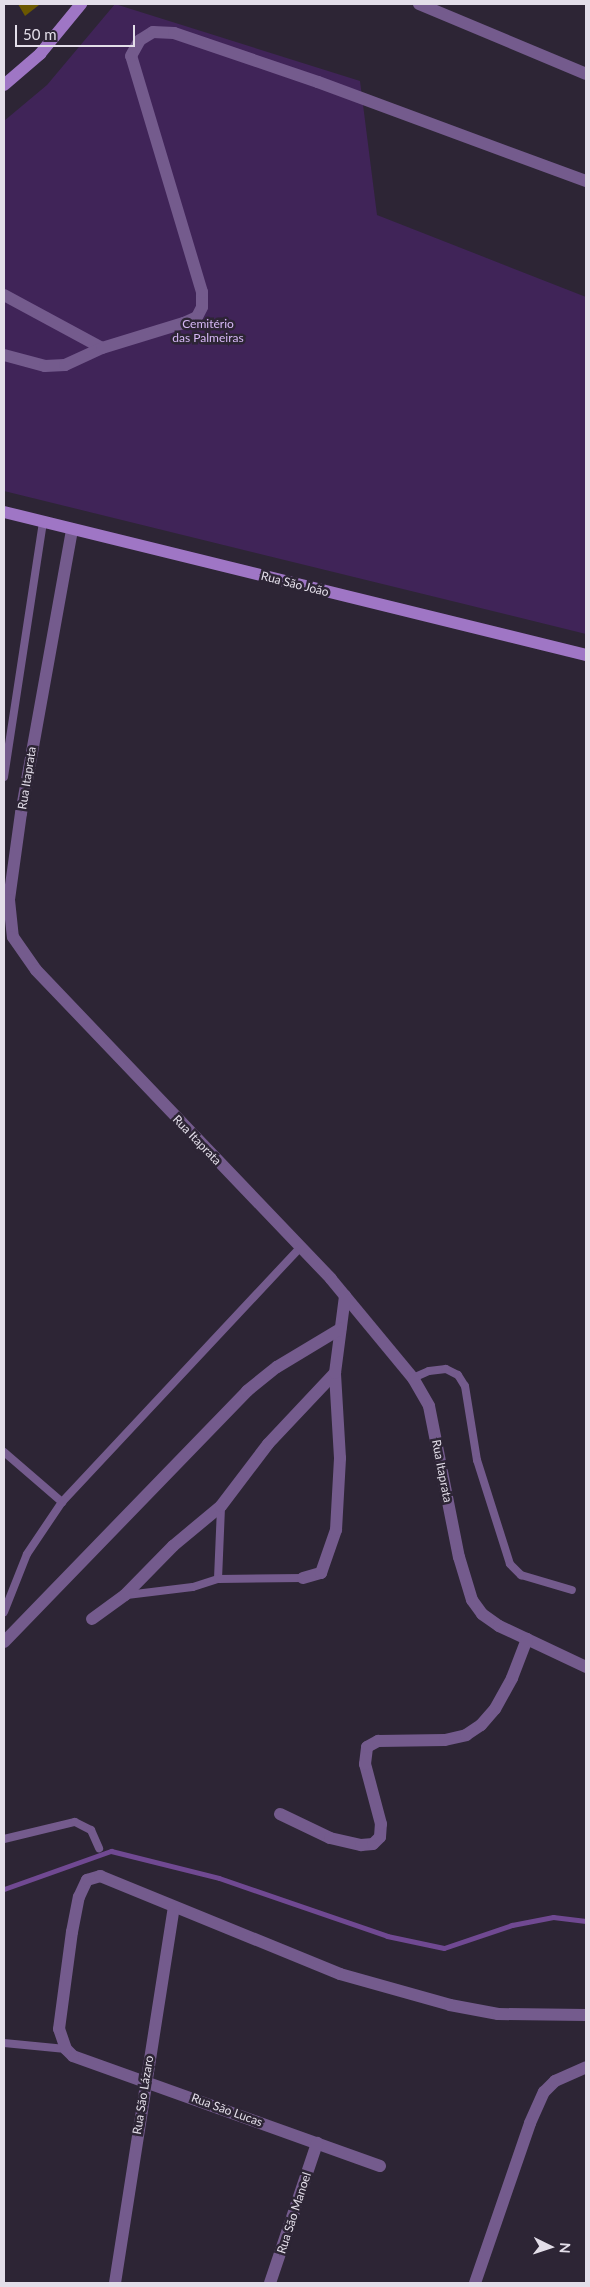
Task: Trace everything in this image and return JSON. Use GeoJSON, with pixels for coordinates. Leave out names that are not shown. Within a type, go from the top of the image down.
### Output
{"type":"FeatureCollection","features":[{"type":"Feature","properties":{"kind":"street"},"geometry":{"type":"LineString","coordinates":[[4,85],[40,54],[81,4]]}},
{"type":"Feature","properties":{"kind":"street"},"geometry":{"type":"LineString","coordinates":[[419,4],[586,74]]}},
{"type":"Feature","properties":{"kind":"street"},"geometry":{"type":"LineString","coordinates":[[4,355],[45,366],[65,365],[102,348],[184,323],[197,317],[202,307],[202,292],[131,56],[140,40],[153,32],[174,33],[318,82],[586,181]]}},
{"type":"Feature","properties":{"kind":"street"},"geometry":{"type":"LineString","coordinates":[[4,295],[102,348]]}},
{"type":"Feature","properties":{"kind":"street","name":"Rua São João"},"geometry":{"type":"LineString","coordinates":[[4,512],[586,655]]}},
{"type":"Feature","properties":{"kind":"street","name":"Rua Itaprata"},"geometry":{"type":"LineString","coordinates":[[72,530],[30,753],[6,914],[13,937],[36,970],[345,1296],[414,1378],[429,1406],[459,1558],[472,1600],[482,1614],[527,1639],[586,1667]]}},
{"type":"Feature","properties":{"kind":"street"},"geometry":{"type":"LineString","coordinates":[[303,1578],[321,1574],[336,1530],[340,1458],[335,1373],[345,1296]]}},
{"type":"Feature","properties":{"kind":"street"},"geometry":{"type":"LineString","coordinates":[[4,1642],[247,1391],[277,1367],[340,1329]]}},
{"type":"Feature","properties":{"kind":"street"},"geometry":{"type":"LineString","coordinates":[[92,1619],[125,1595],[173,1546],[221,1506],[268,1444],[335,1373]]}},
{"type":"Feature","properties":{"kind":"street"},"geometry":{"type":"LineString","coordinates":[[280,1814],[330,1838],[361,1845],[373,1844],[380,1837],[381,1824],[365,1764],[367,1747],[378,1741],[445,1740],[474,1730],[495,1709],[512,1678],[527,1639]]}},
{"type":"Feature","properties":{"kind":"street"},"geometry":{"type":"LineString","coordinates":[[69,2052],[60,2029],[69,1952],[78,1898],[87,1880],[100,1876],[174,1908],[340,1974],[450,2005],[498,2014],[586,2015]]}},
{"type":"Feature","properties":{"kind":"street","name":"Rua São Lázaro"},"geometry":{"type":"LineString","coordinates":[[115,2283],[144,2080],[174,1908]]}},
{"type":"Feature","properties":{"kind":"street","name":"Rua São Lucas"},"geometry":{"type":"LineString","coordinates":[[69,2052],[380,2166]]}},
{"type":"Feature","properties":{"kind":"street"},"geometry":{"type":"LineString","coordinates":[[475,2283],[530,2124],[544,2092],[555,2081],[586,2067]]}},
{"type":"Feature","properties":{"kind":"street","name":"Rua São Manoel"},"geometry":{"type":"LineString","coordinates":[[270,2283],[317,2143]]}},
{"type":"Feature","properties":{"kind":"lane"},"geometry":{"type":"LineString","coordinates":[[4,777],[43,522]]}},
{"type":"Feature","properties":{"kind":"lane"},"geometry":{"type":"LineString","coordinates":[[4,1612],[27,1554],[62,1502],[300,1248]]}},
{"type":"Feature","properties":{"kind":"lane"},"geometry":{"type":"LineString","coordinates":[[414,1378],[429,1370],[446,1369],[458,1375],[465,1386],[477,1460],[510,1564],[521,1575],[572,1590]]}},
{"type":"Feature","properties":{"kind":"lane"},"geometry":{"type":"LineString","coordinates":[[4,1452],[62,1502]]}},
{"type":"Feature","properties":{"kind":"lane"},"geometry":{"type":"LineString","coordinates":[[218,1579],[221,1506]]}},
{"type":"Feature","properties":{"kind":"lane"},"geometry":{"type":"LineString","coordinates":[[125,1595],[193,1587],[218,1579],[303,1578]]}},
{"type":"Feature","properties":{"kind":"lane"},"geometry":{"type":"LineString","coordinates":[[4,1839],[75,1822],[91,1830],[99,1848]]}},
{"type":"Feature","properties":{"kind":"lane"},"geometry":{"type":"LineString","coordinates":[[4,2043],[69,2052]]}},
{"type":"Feature","properties":{"kind":"green space","name":"Cemitério das Palmeiras"},"geometry":{"type":"Polygon","coordinates":[[[115,4],[360,81],[377,215],[586,297],[586,634],[4,491],[4,121],[47,85],[115,4]]]}},
{"type":"Feature","properties":{"kind":"building"},"geometry":{"type":"Polygon","coordinates":[[[18,4],[38,4],[39,5],[25,16],[18,4]]]}},
{"type":"Feature","properties":{"kind":"waterway"},"geometry":{"type":"LineString","coordinates":[[4,1889],[111,1851],[219,1878],[387,1936],[444,1948],[512,1925],[553,1917],[586,1921]]}}]}
